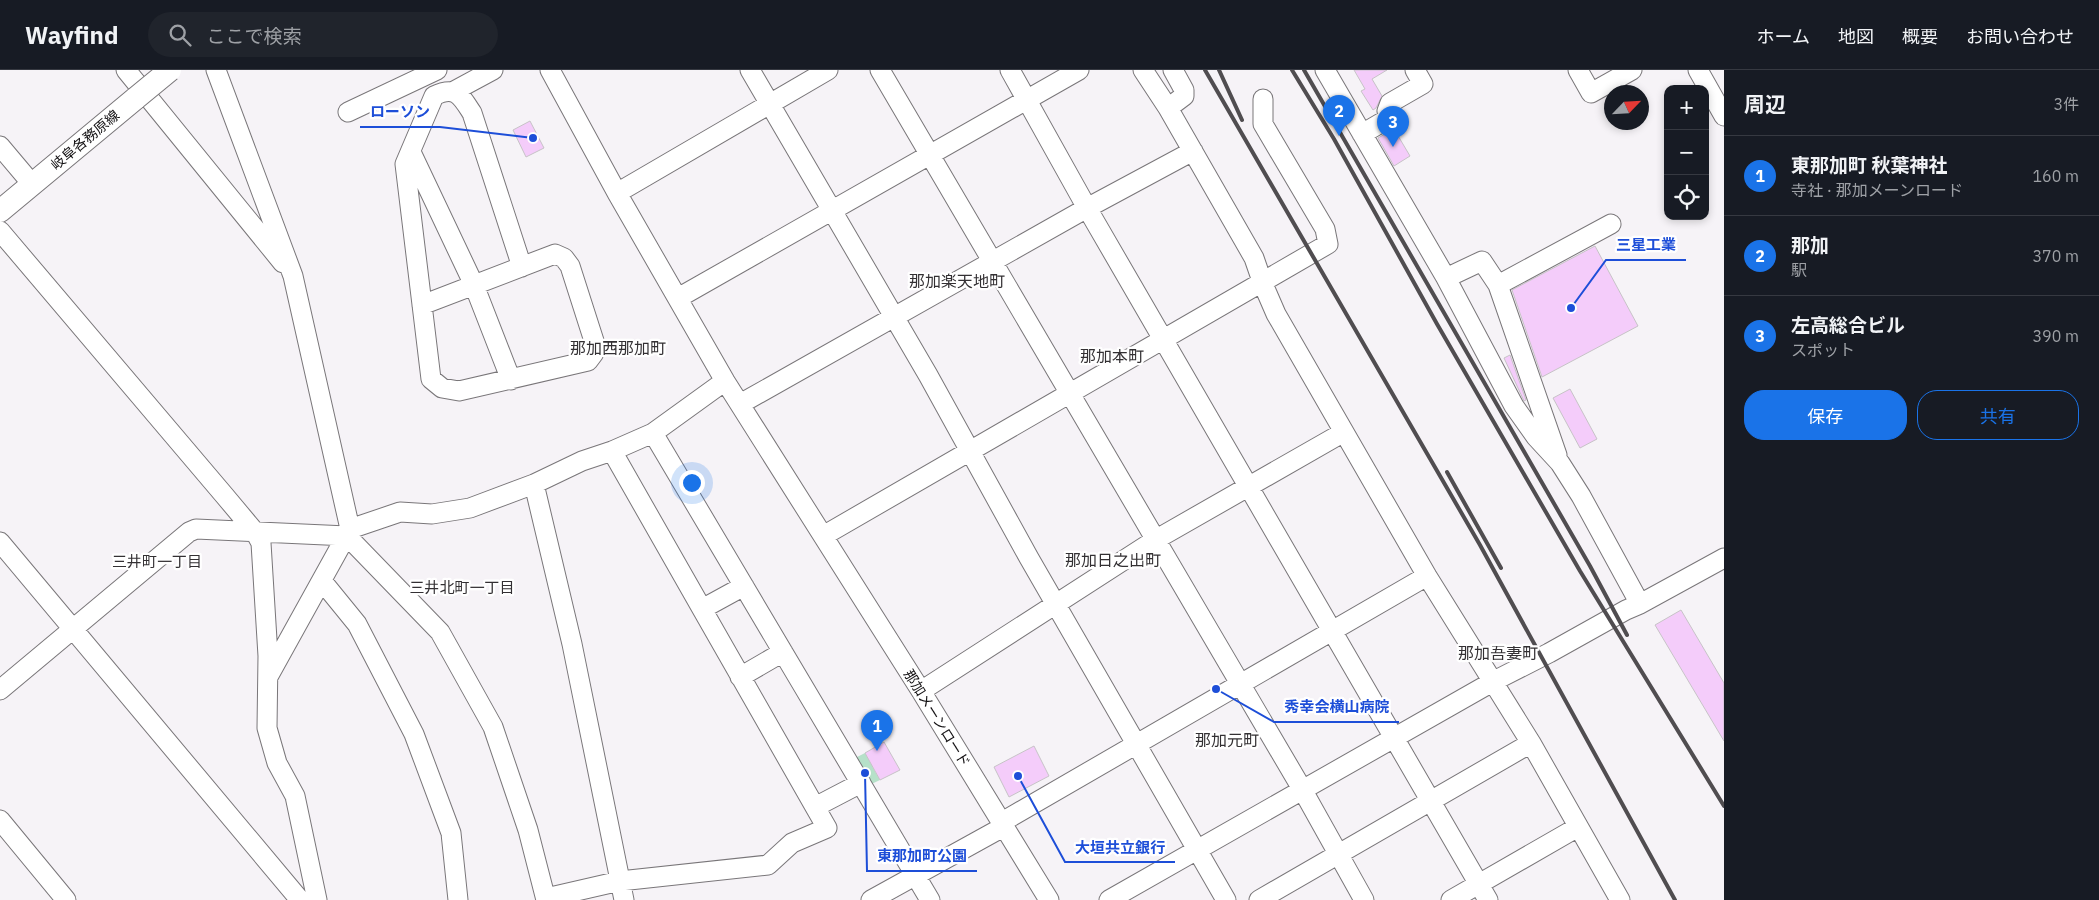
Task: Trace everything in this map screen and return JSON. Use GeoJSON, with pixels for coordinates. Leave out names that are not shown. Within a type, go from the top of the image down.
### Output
{"type":"FeatureCollection","features":[{"type":"Feature","properties":{"kind":"main road","name":"岐阜各務原線"},"geometry":{"type":"LineString","coordinates":[[0,211],[170,70]]}},
{"type":"Feature","properties":{"kind":"street"},"geometry":{"type":"LineString","coordinates":[[126,70],[293,276]]}},
{"type":"Feature","properties":{"kind":"street"},"geometry":{"type":"LineString","coordinates":[[216,70],[293,276],[348,532],[440,632],[493,727],[528,830],[546,899],[620,881],[768,865],[792,843],[827,828],[612,451]]}},
{"type":"Feature","properties":{"kind":"street"},"geometry":{"type":"LineString","coordinates":[[348,112],[437,70]]}},
{"type":"Feature","properties":{"kind":"street"},"geometry":{"type":"LineString","coordinates":[[422,305],[555,254],[564,258],[570,266],[594,341],[594,353],[588,361],[459,391],[442,388],[431,379],[422,305],[405,164],[434,96],[444,91],[454,91],[493,70]]}},
{"type":"Feature","properties":{"kind":"street"},"geometry":{"type":"LineString","coordinates":[[550,70],[617,193],[828,70]]}},
{"type":"Feature","properties":{"kind":"street"},"geometry":{"type":"LineString","coordinates":[[750,70],[928,375],[1055,604],[1226,900]]}},
{"type":"Feature","properties":{"kind":"street"},"geometry":{"type":"LineString","coordinates":[[880,70],[1302,789],[1364,900]]}},
{"type":"Feature","properties":{"kind":"street"},"geometry":{"type":"LineString","coordinates":[[1010,70],[1087,208],[1395,737],[1483,892]]}},
{"type":"Feature","properties":{"kind":"street"},"geometry":{"type":"LineString","coordinates":[[678,298],[1079,70]]}},
{"type":"Feature","properties":{"kind":"street"},"geometry":{"type":"LineString","coordinates":[[1143,70],[1168,108],[1254,258],[1276,314],[1427,576],[1531,743],[1620,900]]}},
{"type":"Feature","properties":{"kind":"street"},"geometry":{"type":"LineString","coordinates":[[1168,108],[1184,96],[1184,90],[1173,70]]}},
{"type":"Feature","properties":{"kind":"street"},"geometry":{"type":"LineString","coordinates":[[1325,70],[1446,278],[1514,406],[1536,437],[1560,463],[1582,496],[1640,604]]}},
{"type":"Feature","properties":{"kind":"street"},"geometry":{"type":"LineString","coordinates":[[1362,134],[1391,117],[1387,111],[1390,103],[1424,84],[1415,70]]}},
{"type":"Feature","properties":{"kind":"street"},"geometry":{"type":"LineString","coordinates":[[1578,70],[1590,93],[1632,70]]}},
{"type":"Feature","properties":{"kind":"street"},"geometry":{"type":"LineString","coordinates":[[1698,70],[1724,116]]}},
{"type":"Feature","properties":{"kind":"street"},"geometry":{"type":"LineString","coordinates":[[454,91],[462,96],[472,113],[522,267]]}},
{"type":"Feature","properties":{"kind":"street"},"geometry":{"type":"LineString","coordinates":[[823,536],[1263,284],[1328,244],[1325,229],[1263,124],[1263,99]]}},
{"type":"Feature","properties":{"kind":"street"},"geometry":{"type":"LineString","coordinates":[[0,146],[32,184]]}},
{"type":"Feature","properties":{"kind":"street"},"geometry":{"type":"LineString","coordinates":[[740,404],[1087,208],[1193,151]]}},
{"type":"Feature","properties":{"kind":"street"},"geometry":{"type":"LineString","coordinates":[[411,152],[474,285],[510,380]]}},
{"type":"Feature","properties":{"kind":"street","name":"那加メーンロード"},"geometry":{"type":"LineString","coordinates":[[617,193],[725,381],[921,690],[1049,900]]}},
{"type":"Feature","properties":{"kind":"street"},"geometry":{"type":"LineString","coordinates":[[1498,285],[1611,224]]}},
{"type":"Feature","properties":{"kind":"street"},"geometry":{"type":"LineString","coordinates":[[0,231],[255,532],[261,542],[268,656],[267,728],[277,763],[295,796],[318,900]]}},
{"type":"Feature","properties":{"kind":"street"},"geometry":{"type":"LineString","coordinates":[[1446,278],[1482,261],[1498,285],[1560,463]]}},
{"type":"Feature","properties":{"kind":"street"},"geometry":{"type":"LineString","coordinates":[[0,690],[189,532],[196,529],[255,532],[348,532],[400,512],[432,514],[470,508],[534,484],[582,461],[612,451],[652,433],[725,381]]}},
{"type":"Feature","properties":{"kind":"street"},"geometry":{"type":"LineString","coordinates":[[921,690],[1155,540],[1248,485],[1344,432]]}},
{"type":"Feature","properties":{"kind":"street"},"geometry":{"type":"LineString","coordinates":[[652,433],[930,900]]}},
{"type":"Feature","properties":{"kind":"street"},"geometry":{"type":"LineString","coordinates":[[534,484],[572,644],[624,900]]}},
{"type":"Feature","properties":{"kind":"street"},"geometry":{"type":"LineString","coordinates":[[267,680],[348,532]]}},
{"type":"Feature","properties":{"kind":"street"},"geometry":{"type":"LineString","coordinates":[[0,542],[300,900]]}},
{"type":"Feature","properties":{"kind":"street"},"geometry":{"type":"LineString","coordinates":[[1109,900],[1494,681],[1724,558]]}},
{"type":"Feature","properties":{"kind":"street"},"geometry":{"type":"LineString","coordinates":[[871,900],[916,876],[1136,744],[1427,576]]}},
{"type":"Feature","properties":{"kind":"street"},"geometry":{"type":"LineString","coordinates":[[322,581],[357,624],[414,734],[451,833],[458,900]]}},
{"type":"Feature","properties":{"kind":"street"},"geometry":{"type":"LineString","coordinates":[[702,609],[744,586]]}},
{"type":"Feature","properties":{"kind":"street"},"geometry":{"type":"LineString","coordinates":[[740,677],[783,652]]}},
{"type":"Feature","properties":{"kind":"street"},"geometry":{"type":"LineString","coordinates":[[1259,900],[1531,743]]}},
{"type":"Feature","properties":{"kind":"street"},"geometry":{"type":"LineString","coordinates":[[815,807],[861,783]]}},
{"type":"Feature","properties":{"kind":"street"},"geometry":{"type":"LineString","coordinates":[[0,820],[66,900]]}},
{"type":"Feature","properties":{"kind":"street"},"geometry":{"type":"LineString","coordinates":[[1451,900],[1483,892],[1578,827]]}},
{"type":"Feature","properties":{"kind":"green space"},"geometry":{"type":"Polygon","coordinates":[[[888,750],[890,754],[872,766],[880,780],[863,788],[847,762],[865,753],[870,761],[888,750]]]}},
{"type":"Feature","properties":{"kind":"building"},"geometry":{"type":"Polygon","coordinates":[[[1354,70],[1387,70],[1372,79],[1382,96],[1373,110],[1361,91],[1365,89],[1354,70]]]}},
{"type":"Feature","properties":{"kind":"building"},"geometry":{"type":"Polygon","coordinates":[[[530,121],[544,148],[526,157],[513,130],[530,121]]]}},
{"type":"Feature","properties":{"kind":"building"},"geometry":{"type":"Polygon","coordinates":[[[1394,129],[1410,156],[1394,166],[1378,138],[1394,129]]]}},
{"type":"Feature","properties":{"kind":"building"},"geometry":{"type":"Polygon","coordinates":[[[1595,246],[1638,326],[1542,377],[1512,290],[1595,246]]]}},
{"type":"Feature","properties":{"kind":"building"},"geometry":{"type":"Polygon","coordinates":[[[1510,355],[1526,400],[1524,401],[1504,358],[1510,355]]]}},
{"type":"Feature","properties":{"kind":"building"},"geometry":{"type":"Polygon","coordinates":[[[1570,389],[1597,439],[1580,448],[1553,398],[1570,389]]]}},
{"type":"Feature","properties":{"kind":"building"},"geometry":{"type":"Polygon","coordinates":[[[1681,610],[1724,683],[1724,741],[1655,625],[1681,610]]]}},
{"type":"Feature","properties":{"kind":"building"},"geometry":{"type":"Polygon","coordinates":[[[884,742],[900,770],[880,780],[865,753],[884,742]]]}},
{"type":"Feature","properties":{"kind":"building"},"geometry":{"type":"Polygon","coordinates":[[[1034,746],[1049,776],[1009,797],[994,767],[1034,746]]]}},
{"type":"Feature","properties":{"kind":"railway"},"geometry":{"type":"LineString","coordinates":[[1205,70],[1480,545],[1675,900]]}},
{"type":"Feature","properties":{"kind":"railway"},"geometry":{"type":"LineString","coordinates":[[1219,70],[1242,120]]}},
{"type":"Feature","properties":{"kind":"railway"},"geometry":{"type":"LineString","coordinates":[[1292,70],[1334,139],[1437,324],[1580,571],[1724,806]]}},
{"type":"Feature","properties":{"kind":"railway"},"geometry":{"type":"LineString","coordinates":[[1304,70],[1590,566],[1627,635]]}},
{"type":"Feature","properties":{"kind":"railway"},"geometry":{"type":"LineString","coordinates":[[1447,472],[1501,568]]}},
{"type":"Feature","properties":{"kind":"place","name":"那加"},"geometry":{"type":"Point","coordinates":[1339,136]}},
{"type":"Feature","properties":{"kind":"place","name":"ローソン"},"geometry":{"type":"Point","coordinates":[533,138]}},
{"type":"Feature","properties":{"kind":"place","name":"左高総合ビル"},"geometry":{"type":"Point","coordinates":[1393,147]}},
{"type":"Feature","properties":{"kind":"place","name":"三星工業"},"geometry":{"type":"Point","coordinates":[1571,308]}},
{"type":"Feature","properties":{"kind":"place","name":"秀幸会横山病院"},"geometry":{"type":"Point","coordinates":[1216,689]}},
{"type":"Feature","properties":{"kind":"place","name":"東那加町 秋葉神社"},"geometry":{"type":"Point","coordinates":[877,751]}},
{"type":"Feature","properties":{"kind":"place","name":"東那加町公園"},"geometry":{"type":"Point","coordinates":[865,773]}},
{"type":"Feature","properties":{"kind":"place","name":"大垣共立銀行"},"geometry":{"type":"Point","coordinates":[1018,776]}},
{"type":"Feature","properties":{"kind":"district","name":"那加楽天地町"},"geometry":{"type":"Point","coordinates":[957,281]}},
{"type":"Feature","properties":{"kind":"district","name":"那加西那加町"},"geometry":{"type":"Point","coordinates":[618,348]}},
{"type":"Feature","properties":{"kind":"district","name":"那加本町"},"geometry":{"type":"Point","coordinates":[1112,356]}},
{"type":"Feature","properties":{"kind":"district","name":"那加日之出町"},"geometry":{"type":"Point","coordinates":[1113,560]}},
{"type":"Feature","properties":{"kind":"district","name":"三井町一丁目"},"geometry":{"type":"Point","coordinates":[157,562]}},
{"type":"Feature","properties":{"kind":"district","name":"三井北町一丁目"},"geometry":{"type":"Point","coordinates":[462,588]}},
{"type":"Feature","properties":{"kind":"district","name":"那加吾妻町"},"geometry":{"type":"Point","coordinates":[1498,653]}},
{"type":"Feature","properties":{"kind":"district","name":"那加元町"},"geometry":{"type":"Point","coordinates":[1227,740]}}]}
